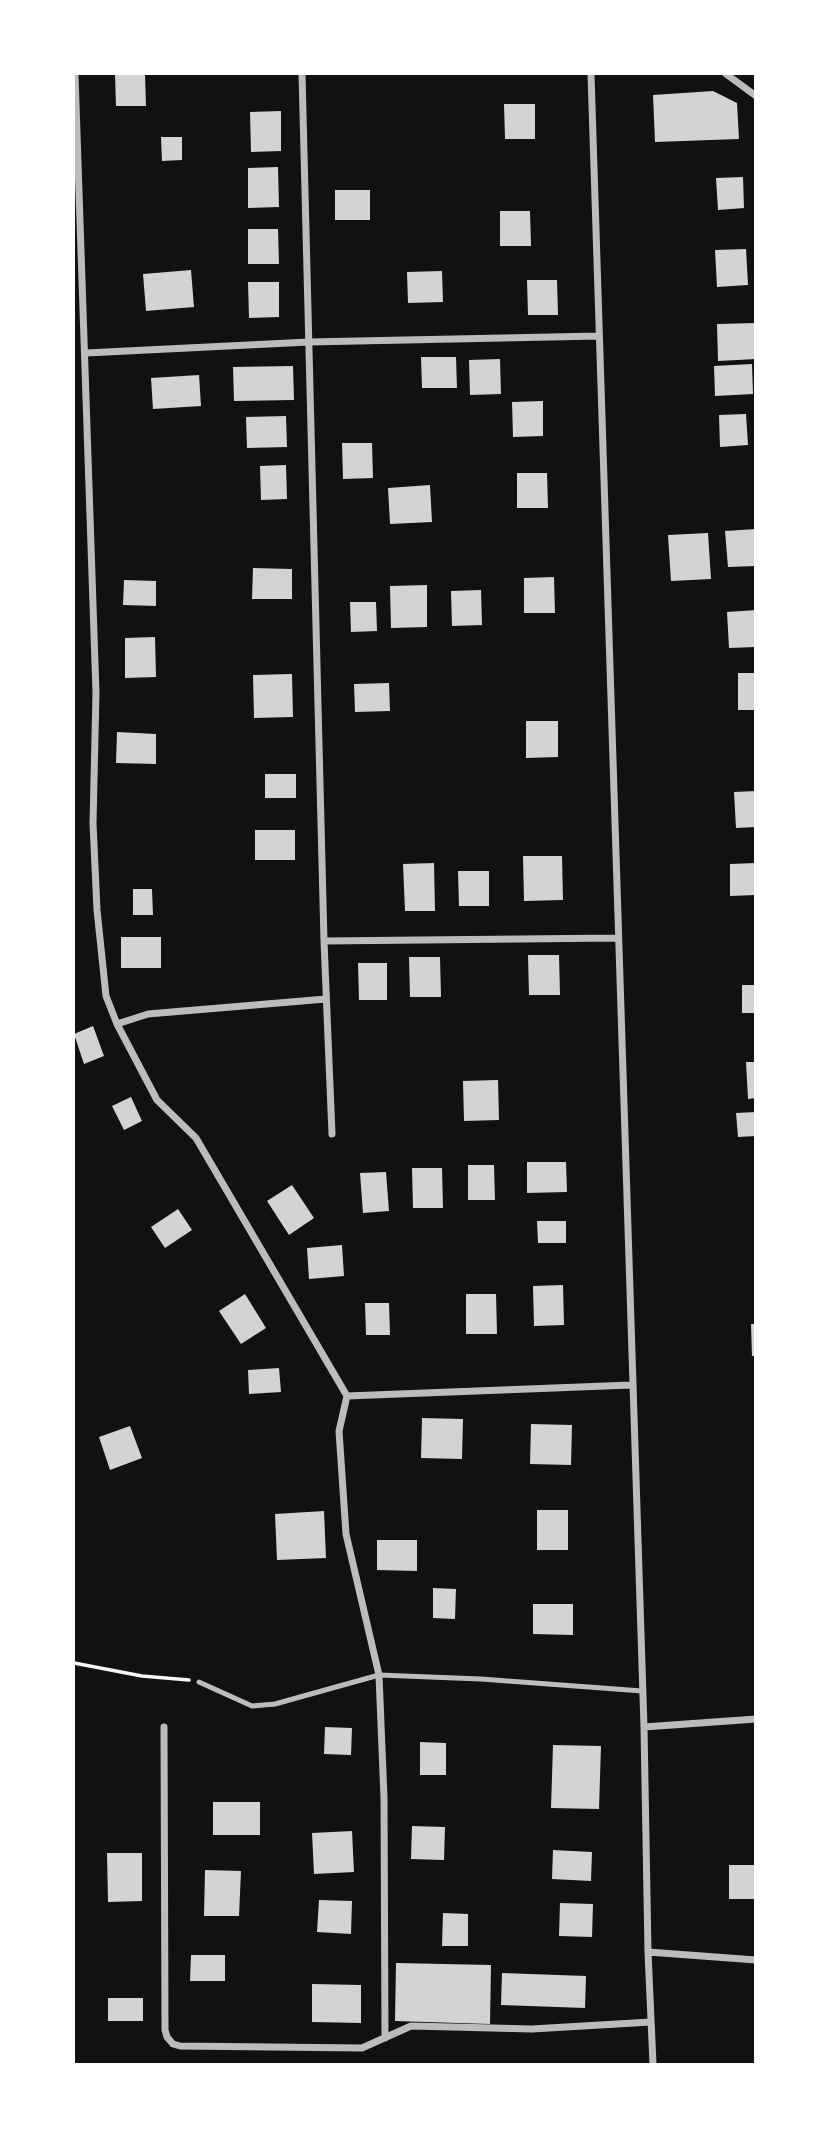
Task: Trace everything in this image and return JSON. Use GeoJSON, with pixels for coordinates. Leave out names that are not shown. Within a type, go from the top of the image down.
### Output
{"type":"FeatureCollection","features":[{"type":"Feature","properties":{"kind":"street"},"geometry":{"type":"LineString","coordinates":[[75,74],[96,693],[93,823],[96,910],[106,996],[117,1024],[157,1100],[196,1138],[347,1396],[339,1431],[346,1534],[379,1675],[384,1798],[384,2038]]}},
{"type":"Feature","properties":{"kind":"street"},"geometry":{"type":"LineString","coordinates":[[302,74],[324,941],[332,1134]]}},
{"type":"Feature","properties":{"kind":"street"},"geometry":{"type":"LineString","coordinates":[[591,74],[653,2064]]}},
{"type":"Feature","properties":{"kind":"street"},"geometry":{"type":"LineString","coordinates":[[726,74],[755,96]]}},
{"type":"Feature","properties":{"kind":"street"},"geometry":{"type":"LineString","coordinates":[[86,353],[309,342],[599,336]]}},
{"type":"Feature","properties":{"kind":"street"},"geometry":{"type":"LineString","coordinates":[[324,941],[618,938]]}},
{"type":"Feature","properties":{"kind":"street"},"geometry":{"type":"LineString","coordinates":[[117,1024],[148,1014],[326,999]]}},
{"type":"Feature","properties":{"kind":"street"},"geometry":{"type":"LineString","coordinates":[[347,1396],[631,1385]]}},
{"type":"Feature","properties":{"kind":"street"},"geometry":{"type":"LineString","coordinates":[[644,1727],[755,1719]]}},
{"type":"Feature","properties":{"kind":"street"},"geometry":{"type":"LineString","coordinates":[[164,1727],[165,2016],[167,2037],[173,2044],[362,2048],[411,2026],[532,2029],[651,2022]]}},
{"type":"Feature","properties":{"kind":"street"},"geometry":{"type":"LineString","coordinates":[[648,1952],[755,1960]]}},
{"type":"Feature","properties":{"kind":"lane"},"geometry":{"type":"LineString","coordinates":[[199,1682],[252,1706],[275,1704],[379,1675],[481,1679],[642,1691]]}},
{"type":"Feature","properties":{"kind":"path"},"geometry":{"type":"LineString","coordinates":[[74,1663],[199,1682]]}},
{"type":"Feature","properties":{"kind":"building"},"geometry":{"type":"Polygon","coordinates":[[[115,74],[145,74],[146,106],[116,106],[115,74]]]}},
{"type":"Feature","properties":{"kind":"building"},"geometry":{"type":"Polygon","coordinates":[[[713,91],[737,103],[739,139],[655,142],[653,95],[713,91]]]}},
{"type":"Feature","properties":{"kind":"building"},"geometry":{"type":"Polygon","coordinates":[[[504,104],[535,104],[535,139],[505,139],[504,104]]]}},
{"type":"Feature","properties":{"kind":"building"},"geometry":{"type":"Polygon","coordinates":[[[281,111],[281,151],[251,152],[250,112],[281,111]]]}},
{"type":"Feature","properties":{"kind":"building"},"geometry":{"type":"Polygon","coordinates":[[[161,137],[182,137],[182,160],[162,161],[161,137]]]}},
{"type":"Feature","properties":{"kind":"building"},"geometry":{"type":"Polygon","coordinates":[[[278,167],[279,207],[248,208],[248,168],[278,167]]]}},
{"type":"Feature","properties":{"kind":"building"},"geometry":{"type":"Polygon","coordinates":[[[743,177],[744,208],[718,210],[716,178],[743,177]]]}},
{"type":"Feature","properties":{"kind":"building"},"geometry":{"type":"Polygon","coordinates":[[[335,190],[370,190],[370,220],[335,220],[335,190]]]}},
{"type":"Feature","properties":{"kind":"building"},"geometry":{"type":"Polygon","coordinates":[[[500,211],[530,211],[531,246],[500,246],[500,211]]]}},
{"type":"Feature","properties":{"kind":"building"},"geometry":{"type":"Polygon","coordinates":[[[248,229],[278,229],[279,264],[248,264],[248,229]]]}},
{"type":"Feature","properties":{"kind":"building"},"geometry":{"type":"Polygon","coordinates":[[[746,249],[748,285],[717,287],[715,250],[746,249]]]}},
{"type":"Feature","properties":{"kind":"building"},"geometry":{"type":"Polygon","coordinates":[[[191,270],[194,307],[146,311],[143,274],[191,270]]]}},
{"type":"Feature","properties":{"kind":"building"},"geometry":{"type":"Polygon","coordinates":[[[442,271],[443,302],[408,303],[407,272],[442,271]]]}},
{"type":"Feature","properties":{"kind":"building"},"geometry":{"type":"Polygon","coordinates":[[[527,280],[557,280],[558,315],[528,315],[527,280]]]}},
{"type":"Feature","properties":{"kind":"building"},"geometry":{"type":"Polygon","coordinates":[[[248,282],[279,282],[279,317],[249,318],[248,282]]]}},
{"type":"Feature","properties":{"kind":"building"},"geometry":{"type":"Polygon","coordinates":[[[756,323],[756,359],[718,361],[717,324],[756,323]]]}},
{"type":"Feature","properties":{"kind":"building"},"geometry":{"type":"Polygon","coordinates":[[[421,357],[456,357],[457,388],[422,388],[421,357]]]}},
{"type":"Feature","properties":{"kind":"building"},"geometry":{"type":"Polygon","coordinates":[[[500,359],[501,394],[470,395],[469,360],[500,359]]]}},
{"type":"Feature","properties":{"kind":"building"},"geometry":{"type":"Polygon","coordinates":[[[752,364],[753,394],[715,396],[714,366],[752,364]]]}},
{"type":"Feature","properties":{"kind":"building"},"geometry":{"type":"Polygon","coordinates":[[[293,366],[294,400],[234,401],[233,367],[293,366]]]}},
{"type":"Feature","properties":{"kind":"building"},"geometry":{"type":"Polygon","coordinates":[[[199,375],[201,406],[153,409],[151,378],[199,375]]]}},
{"type":"Feature","properties":{"kind":"building"},"geometry":{"type":"Polygon","coordinates":[[[543,401],[543,436],[513,437],[512,402],[543,401]]]}},
{"type":"Feature","properties":{"kind":"building"},"geometry":{"type":"Polygon","coordinates":[[[746,414],[748,445],[720,447],[719,415],[746,414]]]}},
{"type":"Feature","properties":{"kind":"building"},"geometry":{"type":"Polygon","coordinates":[[[286,416],[287,447],[247,448],[246,417],[286,416]]]}},
{"type":"Feature","properties":{"kind":"building"},"geometry":{"type":"Polygon","coordinates":[[[342,443],[372,443],[373,478],[343,479],[342,443]]]}},
{"type":"Feature","properties":{"kind":"building"},"geometry":{"type":"Polygon","coordinates":[[[286,465],[287,499],[261,500],[260,466],[286,465]]]}},
{"type":"Feature","properties":{"kind":"building"},"geometry":{"type":"Polygon","coordinates":[[[517,473],[547,473],[548,508],[517,508],[517,473]]]}},
{"type":"Feature","properties":{"kind":"building"},"geometry":{"type":"Polygon","coordinates":[[[430,485],[432,522],[390,524],[388,488],[430,485]]]}},
{"type":"Feature","properties":{"kind":"building"},"geometry":{"type":"Polygon","coordinates":[[[756,529],[756,566],[728,567],[725,531],[756,529]]]}},
{"type":"Feature","properties":{"kind":"building"},"geometry":{"type":"Polygon","coordinates":[[[708,533],[711,579],[671,581],[668,535],[708,533]]]}},
{"type":"Feature","properties":{"kind":"building"},"geometry":{"type":"Polygon","coordinates":[[[253,568],[292,569],[292,599],[252,599],[253,568]]]}},
{"type":"Feature","properties":{"kind":"building"},"geometry":{"type":"Polygon","coordinates":[[[554,577],[555,613],[524,613],[524,578],[554,577]]]}},
{"type":"Feature","properties":{"kind":"building"},"geometry":{"type":"Polygon","coordinates":[[[124,580],[156,581],[156,606],[123,605],[124,580]]]}},
{"type":"Feature","properties":{"kind":"building"},"geometry":{"type":"Polygon","coordinates":[[[427,585],[427,627],[391,628],[390,586],[427,585]]]}},
{"type":"Feature","properties":{"kind":"building"},"geometry":{"type":"Polygon","coordinates":[[[481,590],[482,625],[452,626],[451,591],[481,590]]]}},
{"type":"Feature","properties":{"kind":"building"},"geometry":{"type":"Polygon","coordinates":[[[350,602],[376,602],[377,631],[351,632],[350,602]]]}},
{"type":"Feature","properties":{"kind":"building"},"geometry":{"type":"Polygon","coordinates":[[[756,610],[756,647],[729,648],[727,612],[756,610]]]}},
{"type":"Feature","properties":{"kind":"building"},"geometry":{"type":"Polygon","coordinates":[[[155,637],[156,677],[125,678],[125,638],[155,637]]]}},
{"type":"Feature","properties":{"kind":"building"},"geometry":{"type":"Polygon","coordinates":[[[738,673],[756,673],[756,710],[738,710],[738,673]]]}},
{"type":"Feature","properties":{"kind":"building"},"geometry":{"type":"Polygon","coordinates":[[[292,674],[293,717],[254,718],[253,675],[292,674]]]}},
{"type":"Feature","properties":{"kind":"building"},"geometry":{"type":"Polygon","coordinates":[[[389,683],[390,711],[355,712],[354,684],[389,683]]]}},
{"type":"Feature","properties":{"kind":"building"},"geometry":{"type":"Polygon","coordinates":[[[526,721],[558,721],[558,757],[526,758],[526,721]]]}},
{"type":"Feature","properties":{"kind":"building"},"geometry":{"type":"Polygon","coordinates":[[[117,732],[156,734],[156,764],[116,763],[117,732]]]}},
{"type":"Feature","properties":{"kind":"building"},"geometry":{"type":"Polygon","coordinates":[[[265,774],[296,774],[296,798],[265,798],[265,774]]]}},
{"type":"Feature","properties":{"kind":"building"},"geometry":{"type":"Polygon","coordinates":[[[756,791],[756,827],[736,828],[734,792],[756,791]]]}},
{"type":"Feature","properties":{"kind":"building"},"geometry":{"type":"Polygon","coordinates":[[[255,830],[295,830],[295,860],[255,860],[255,830]]]}},
{"type":"Feature","properties":{"kind":"building"},"geometry":{"type":"Polygon","coordinates":[[[523,856],[562,856],[563,900],[524,901],[523,856]]]}},
{"type":"Feature","properties":{"kind":"building"},"geometry":{"type":"Polygon","coordinates":[[[434,863],[435,911],[405,911],[403,864],[434,863]]]}},
{"type":"Feature","properties":{"kind":"building"},"geometry":{"type":"Polygon","coordinates":[[[756,863],[756,895],[730,896],[730,864],[756,863]]]}},
{"type":"Feature","properties":{"kind":"building"},"geometry":{"type":"Polygon","coordinates":[[[458,871],[489,871],[489,906],[459,906],[458,871]]]}},
{"type":"Feature","properties":{"kind":"building"},"geometry":{"type":"Polygon","coordinates":[[[133,889],[152,889],[153,915],[133,915],[133,889]]]}},
{"type":"Feature","properties":{"kind":"building"},"geometry":{"type":"Polygon","coordinates":[[[121,937],[161,937],[161,968],[121,968],[121,937]]]}},
{"type":"Feature","properties":{"kind":"building"},"geometry":{"type":"Polygon","coordinates":[[[528,955],[559,955],[560,995],[529,995],[528,955]]]}},
{"type":"Feature","properties":{"kind":"building"},"geometry":{"type":"Polygon","coordinates":[[[409,957],[440,957],[441,997],[410,997],[409,957]]]}},
{"type":"Feature","properties":{"kind":"building"},"geometry":{"type":"Polygon","coordinates":[[[358,963],[387,963],[387,1000],[359,1000],[358,963]]]}},
{"type":"Feature","properties":{"kind":"building"},"geometry":{"type":"Polygon","coordinates":[[[742,985],[756,985],[756,1013],[742,1013],[742,985]]]}},
{"type":"Feature","properties":{"kind":"building"},"geometry":{"type":"Polygon","coordinates":[[[93,1026],[104,1056],[84,1064],[74,1034],[93,1026]]]}},
{"type":"Feature","properties":{"kind":"building"},"geometry":{"type":"Polygon","coordinates":[[[746,1062],[756,1062],[756,1098],[748,1099],[746,1062]]]}},
{"type":"Feature","properties":{"kind":"building"},"geometry":{"type":"Polygon","coordinates":[[[498,1080],[499,1120],[464,1121],[463,1081],[498,1080]]]}},
{"type":"Feature","properties":{"kind":"building"},"geometry":{"type":"Polygon","coordinates":[[[131,1097],[142,1121],[124,1130],[112,1106],[131,1097]]]}},
{"type":"Feature","properties":{"kind":"building"},"geometry":{"type":"Polygon","coordinates":[[[756,1112],[756,1136],[738,1137],[736,1113],[756,1112]]]}},
{"type":"Feature","properties":{"kind":"building"},"geometry":{"type":"Polygon","coordinates":[[[527,1162],[566,1162],[567,1192],[527,1193],[527,1162]]]}},
{"type":"Feature","properties":{"kind":"building"},"geometry":{"type":"Polygon","coordinates":[[[468,1165],[494,1165],[495,1200],[468,1200],[468,1165]]]}},
{"type":"Feature","properties":{"kind":"building"},"geometry":{"type":"Polygon","coordinates":[[[412,1168],[442,1168],[443,1208],[413,1208],[412,1168]]]}},
{"type":"Feature","properties":{"kind":"building"},"geometry":{"type":"Polygon","coordinates":[[[386,1172],[389,1211],[363,1213],[360,1173],[386,1172]]]}},
{"type":"Feature","properties":{"kind":"building"},"geometry":{"type":"Polygon","coordinates":[[[292,1185],[314,1218],[289,1235],[267,1201],[292,1185]]]}},
{"type":"Feature","properties":{"kind":"building"},"geometry":{"type":"Polygon","coordinates":[[[178,1209],[192,1230],[165,1248],[151,1227],[178,1209]]]}},
{"type":"Feature","properties":{"kind":"building"},"geometry":{"type":"Polygon","coordinates":[[[537,1221],[566,1221],[566,1243],[538,1243],[537,1221]]]}},
{"type":"Feature","properties":{"kind":"building"},"geometry":{"type":"Polygon","coordinates":[[[342,1245],[344,1276],[309,1279],[307,1248],[342,1245]]]}},
{"type":"Feature","properties":{"kind":"building"},"geometry":{"type":"Polygon","coordinates":[[[563,1285],[564,1325],[534,1326],[533,1286],[563,1285]]]}},
{"type":"Feature","properties":{"kind":"building"},"geometry":{"type":"Polygon","coordinates":[[[245,1294],[266,1328],[241,1344],[219,1311],[245,1294]]]}},
{"type":"Feature","properties":{"kind":"building"},"geometry":{"type":"Polygon","coordinates":[[[466,1294],[496,1294],[497,1334],[466,1334],[466,1294]]]}},
{"type":"Feature","properties":{"kind":"building"},"geometry":{"type":"Polygon","coordinates":[[[365,1303],[389,1303],[390,1335],[366,1335],[365,1303]]]}},
{"type":"Feature","properties":{"kind":"building"},"geometry":{"type":"Polygon","coordinates":[[[751,1324],[756,1324],[756,1356],[752,1356],[751,1324]]]}},
{"type":"Feature","properties":{"kind":"building"},"geometry":{"type":"Polygon","coordinates":[[[279,1368],[281,1392],[249,1394],[248,1370],[279,1368]]]}},
{"type":"Feature","properties":{"kind":"building"},"geometry":{"type":"Polygon","coordinates":[[[422,1418],[463,1419],[462,1459],[421,1458],[422,1418]]]}},
{"type":"Feature","properties":{"kind":"building"},"geometry":{"type":"Polygon","coordinates":[[[531,1424],[572,1425],[571,1465],[530,1464],[531,1424]]]}},
{"type":"Feature","properties":{"kind":"building"},"geometry":{"type":"Polygon","coordinates":[[[130,1426],[142,1458],[110,1470],[99,1437],[130,1426]]]}},
{"type":"Feature","properties":{"kind":"building"},"geometry":{"type":"Polygon","coordinates":[[[537,1510],[568,1510],[568,1550],[537,1550],[537,1510]]]}},
{"type":"Feature","properties":{"kind":"building"},"geometry":{"type":"Polygon","coordinates":[[[324,1511],[326,1558],[277,1560],[275,1514],[324,1511]]]}},
{"type":"Feature","properties":{"kind":"building"},"geometry":{"type":"Polygon","coordinates":[[[377,1540],[417,1540],[417,1571],[377,1570],[377,1540]]]}},
{"type":"Feature","properties":{"kind":"building"},"geometry":{"type":"Polygon","coordinates":[[[433,1588],[456,1589],[455,1619],[433,1618],[433,1588]]]}},
{"type":"Feature","properties":{"kind":"building"},"geometry":{"type":"Polygon","coordinates":[[[533,1604],[573,1604],[573,1635],[533,1634],[533,1604]]]}},
{"type":"Feature","properties":{"kind":"building"},"geometry":{"type":"Polygon","coordinates":[[[325,1727],[352,1728],[351,1755],[324,1754],[325,1727]]]}},
{"type":"Feature","properties":{"kind":"building"},"geometry":{"type":"Polygon","coordinates":[[[420,1742],[446,1743],[446,1775],[420,1775],[420,1742]]]}},
{"type":"Feature","properties":{"kind":"building"},"geometry":{"type":"Polygon","coordinates":[[[553,1745],[601,1746],[599,1809],[551,1808],[553,1745]]]}},
{"type":"Feature","properties":{"kind":"building"},"geometry":{"type":"Polygon","coordinates":[[[213,1802],[260,1802],[260,1835],[213,1835],[213,1802]]]}},
{"type":"Feature","properties":{"kind":"building"},"geometry":{"type":"Polygon","coordinates":[[[412,1826],[445,1827],[444,1860],[411,1859],[412,1826]]]}},
{"type":"Feature","properties":{"kind":"building"},"geometry":{"type":"Polygon","coordinates":[[[352,1831],[354,1872],[314,1874],[312,1833],[352,1831]]]}},
{"type":"Feature","properties":{"kind":"building"},"geometry":{"type":"Polygon","coordinates":[[[553,1850],[592,1852],[591,1881],[552,1879],[553,1850]]]}},
{"type":"Feature","properties":{"kind":"building"},"geometry":{"type":"Polygon","coordinates":[[[107,1853],[142,1853],[142,1901],[108,1902],[107,1853]]]}},
{"type":"Feature","properties":{"kind":"building"},"geometry":{"type":"Polygon","coordinates":[[[729,1865],[754,1865],[754,1899],[729,1899],[729,1865]]]}},
{"type":"Feature","properties":{"kind":"building"},"geometry":{"type":"Polygon","coordinates":[[[205,1870],[241,1871],[239,1916],[204,1916],[205,1870]]]}},
{"type":"Feature","properties":{"kind":"building"},"geometry":{"type":"Polygon","coordinates":[[[319,1900],[352,1901],[351,1934],[317,1932],[319,1900]]]}},
{"type":"Feature","properties":{"kind":"building"},"geometry":{"type":"Polygon","coordinates":[[[560,1903],[593,1904],[592,1937],[559,1936],[560,1903]]]}},
{"type":"Feature","properties":{"kind":"building"},"geometry":{"type":"Polygon","coordinates":[[[443,1913],[468,1914],[468,1946],[442,1946],[443,1913]]]}},
{"type":"Feature","properties":{"kind":"building"},"geometry":{"type":"Polygon","coordinates":[[[191,1955],[225,1955],[225,1981],[190,1981],[191,1955]]]}},
{"type":"Feature","properties":{"kind":"building"},"geometry":{"type":"Polygon","coordinates":[[[396,1963],[491,1965],[490,2024],[395,2021],[396,1963]]]}},
{"type":"Feature","properties":{"kind":"building"},"geometry":{"type":"Polygon","coordinates":[[[502,1973],[586,1976],[585,2008],[501,2005],[502,1973]]]}},
{"type":"Feature","properties":{"kind":"building"},"geometry":{"type":"Polygon","coordinates":[[[312,1984],[361,1985],[361,2023],[312,2022],[312,1984]]]}},
{"type":"Feature","properties":{"kind":"building"},"geometry":{"type":"Polygon","coordinates":[[[108,1998],[143,1998],[143,2021],[108,2021],[108,1998]]]}}]}
